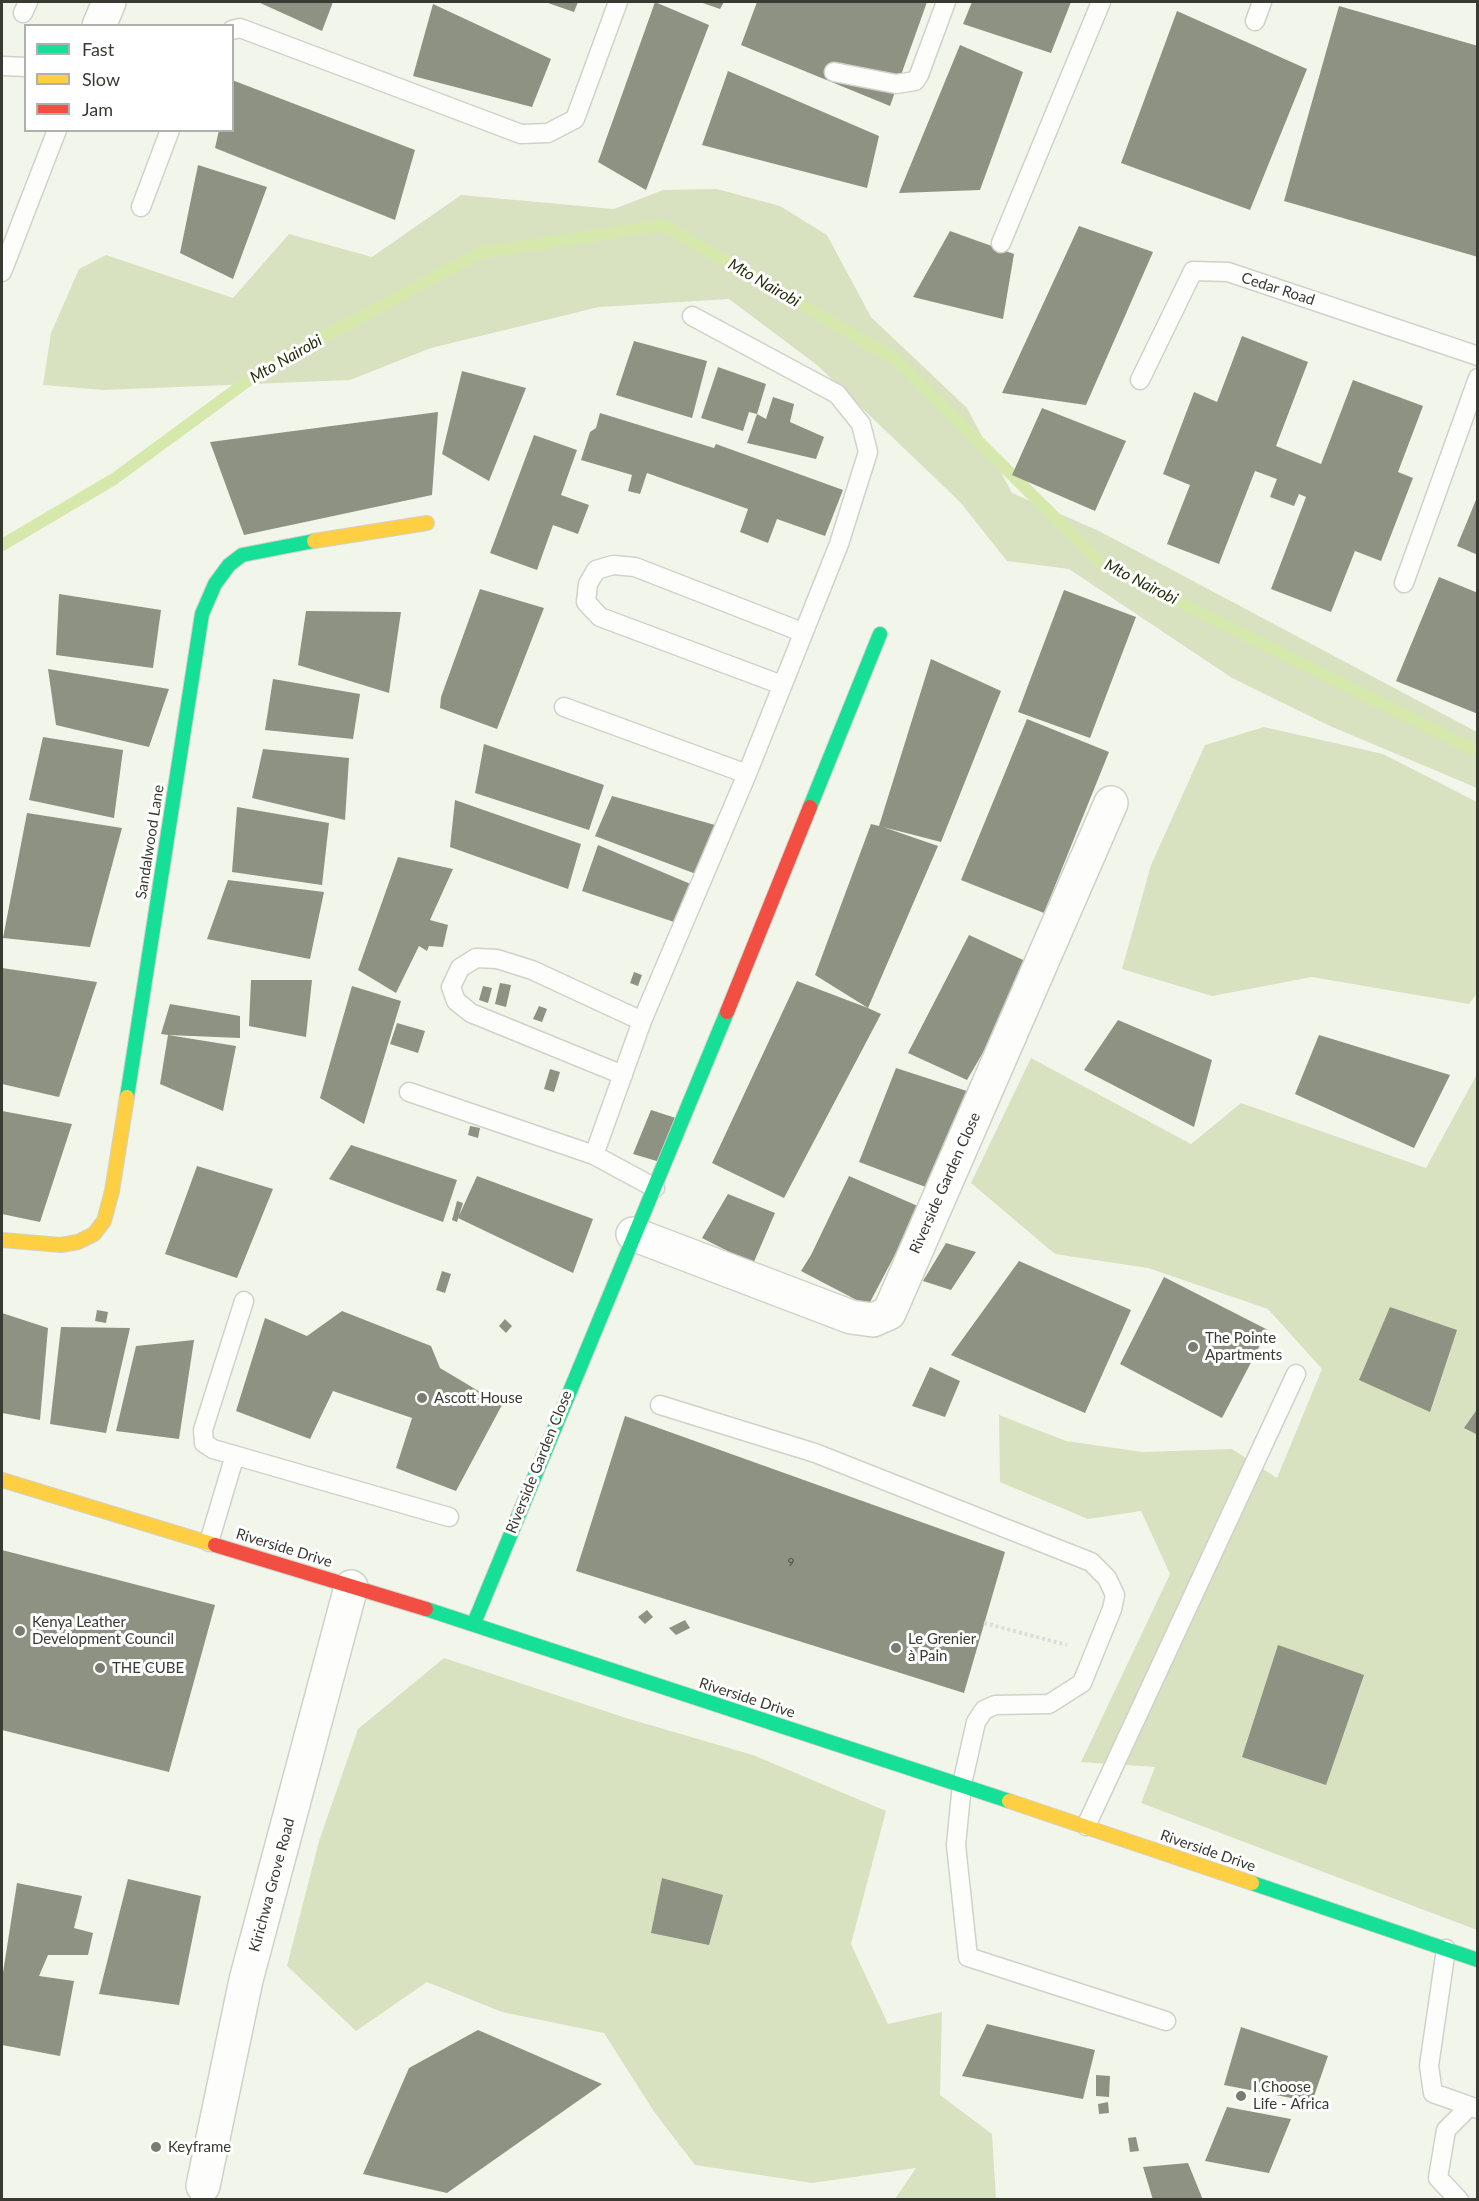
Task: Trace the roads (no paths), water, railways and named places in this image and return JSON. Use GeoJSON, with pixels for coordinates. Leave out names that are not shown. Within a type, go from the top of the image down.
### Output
{"type":"FeatureCollection","features":[{"type":"Feature","properties":{"kind":"street"},"geometry":{"type":"LineString","coordinates":[[100,24],[109,2]]}},
{"type":"Feature","properties":{"kind":"street","name":"Sandalwood Lane"},"geometry":{"type":"LineString","coordinates":[[2,1240],[61,1245],[78,1242],[94,1234],[104,1221],[112,1191],[202,614],[215,584],[229,565],[242,555],[263,549],[427,522]]}},
{"type":"Feature","properties":{"kind":"street","name":"Riverside Garden Close"},"geometry":{"type":"LineString","coordinates":[[474,1623],[633,1234],[655,1188],[880,634]]}},
{"type":"Feature","properties":{"kind":"street","name":"Riverside Garden Close"},"geometry":{"type":"LineString","coordinates":[[633,1234],[851,1317],[873,1320],[889,1312],[1111,803]]}},
{"type":"Feature","properties":{"kind":"street","name":"Riverside Drive"},"geometry":{"type":"LineString","coordinates":[[2,1480],[474,1623],[729,1710],[962,1784],[1478,1960]]}},
{"type":"Feature","properties":{"kind":"street","name":"Kirichwa Grove Road"},"geometry":{"type":"LineString","coordinates":[[203,2186],[246,1980],[351,1587]]}},
{"type":"Feature","properties":{"kind":"lane"},"geometry":{"type":"LineString","coordinates":[[234,30],[240,28],[521,134],[548,133],[575,119],[618,2]]}},
{"type":"Feature","properties":{"kind":"lane"},"geometry":{"type":"LineString","coordinates":[[834,72],[896,84],[915,81],[946,2]]}},
{"type":"Feature","properties":{"kind":"lane"},"geometry":{"type":"LineString","coordinates":[[1001,243],[1101,2]]}},
{"type":"Feature","properties":{"kind":"lane"},"geometry":{"type":"LineString","coordinates":[[1254,21],[1262,2]]}},
{"type":"Feature","properties":{"kind":"lane"},"geometry":{"type":"LineString","coordinates":[[2,66],[24,67]]}},
{"type":"Feature","properties":{"kind":"lane"},"geometry":{"type":"LineString","coordinates":[[2,272],[56,132]]}},
{"type":"Feature","properties":{"kind":"lane"},"geometry":{"type":"LineString","coordinates":[[141,207],[169,132]]}},
{"type":"Feature","properties":{"kind":"lane","name":"Cedar Road"},"geometry":{"type":"LineString","coordinates":[[1140,380],[1193,271],[1228,272],[1478,356]]}},
{"type":"Feature","properties":{"kind":"lane"},"geometry":{"type":"LineString","coordinates":[[594,1155],[642,1021],[747,774],[839,544],[868,452],[861,424],[837,394],[692,316]]}},
{"type":"Feature","properties":{"kind":"lane"},"geometry":{"type":"LineString","coordinates":[[1404,584],[1478,378]]}},
{"type":"Feature","properties":{"kind":"lane"},"geometry":{"type":"LineString","coordinates":[[782,685],[600,616],[586,602],[588,584],[596,570],[613,565],[635,567],[802,632]]}},
{"type":"Feature","properties":{"kind":"lane"},"geometry":{"type":"LineString","coordinates":[[564,708],[747,774]]}},
{"type":"Feature","properties":{"kind":"lane"},"geometry":{"type":"LineString","coordinates":[[622,1075],[471,1013],[456,1001],[451,987],[460,968],[476,958],[497,959],[532,970],[642,1021]]}},
{"type":"Feature","properties":{"kind":"lane"},"geometry":{"type":"LineString","coordinates":[[409,1092],[594,1155],[655,1188]]}},
{"type":"Feature","properties":{"kind":"lane"},"geometry":{"type":"LineString","coordinates":[[244,1300],[202,1434],[204,1443],[235,1455],[449,1517]]}},
{"type":"Feature","properties":{"kind":"lane"},"geometry":{"type":"LineString","coordinates":[[1086,1826],[1296,1374]]}},
{"type":"Feature","properties":{"kind":"lane"},"geometry":{"type":"LineString","coordinates":[[660,1405],[815,1453],[1091,1562],[1107,1578],[1115,1595],[1112,1609],[1082,1683],[1049,1704],[995,1705],[984,1710],[976,1722],[962,1784],[956,1845],[956,1866],[968,1957],[1166,2021]]}},
{"type":"Feature","properties":{"kind":"lane"},"geometry":{"type":"LineString","coordinates":[[209,1542],[235,1455]]}},
{"type":"Feature","properties":{"kind":"lane"},"geometry":{"type":"LineString","coordinates":[[1446,1950],[1429,2066],[1433,2093],[1473,2108]]}},
{"type":"Feature","properties":{"kind":"lane"},"geometry":{"type":"LineString","coordinates":[[1459,2199],[1438,2178],[1446,2130],[1473,2108]]}},
{"type":"Feature","properties":{"kind":"waterway","name":"Mto Nairobi"},"geometry":{"type":"LineString","coordinates":[[2,545],[114,479],[264,369],[480,253],[663,225],[895,359],[1101,563],[1478,752]]}},
{"type":"Feature","properties":{"kind":"place","name":"The Pointe Apartments"},"geometry":{"type":"Point","coordinates":[1193,1347]}},
{"type":"Feature","properties":{"kind":"place","name":"Ascott House"},"geometry":{"type":"Point","coordinates":[422,1398]}},
{"type":"Feature","properties":{"kind":"place","name":"Kenya Leather Development Council"},"geometry":{"type":"Point","coordinates":[20,1631]}},
{"type":"Feature","properties":{"kind":"place","name":"Le Grenier à Pain"},"geometry":{"type":"Point","coordinates":[896,1648]}},
{"type":"Feature","properties":{"kind":"place","name":"THE CUBE"},"geometry":{"type":"Point","coordinates":[100,1668]}},
{"type":"Feature","properties":{"kind":"place","name":"I Choose Life - Africa"},"geometry":{"type":"Point","coordinates":[1241,2096]}},
{"type":"Feature","properties":{"kind":"place","name":"Keyframe"},"geometry":{"type":"Point","coordinates":[156,2147]}}]}
